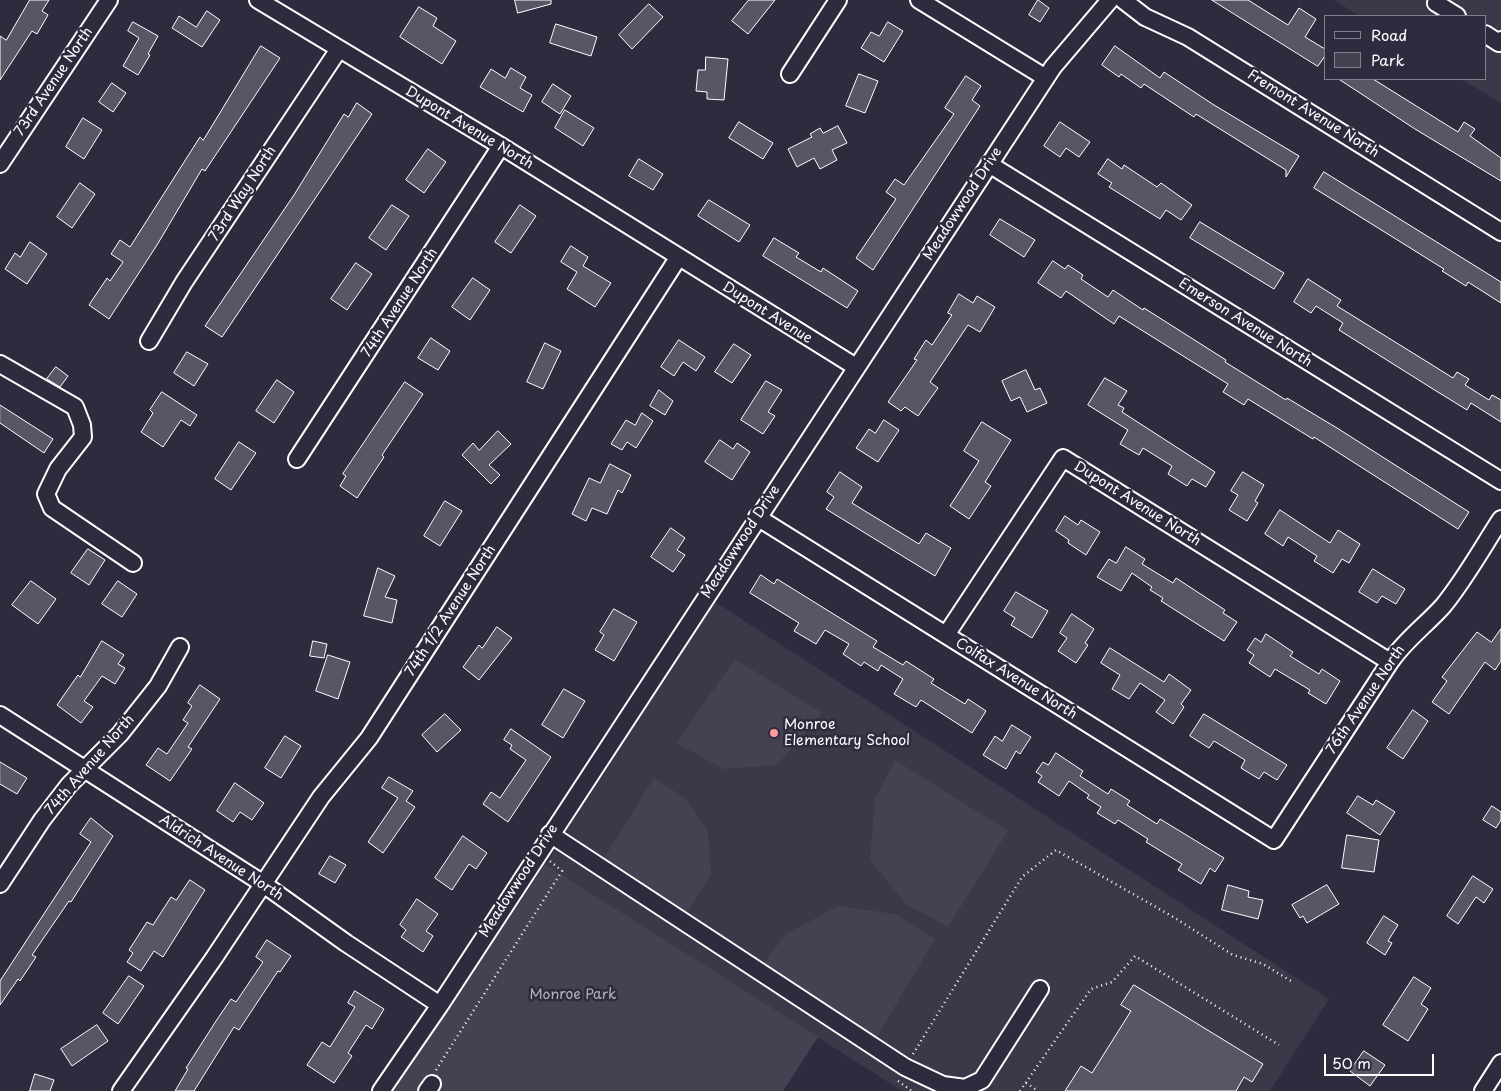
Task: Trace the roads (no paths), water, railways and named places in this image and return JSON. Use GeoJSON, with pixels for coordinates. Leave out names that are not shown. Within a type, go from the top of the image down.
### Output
{"type":"FeatureCollection","features":[{"type":"Feature","properties":{"kind":"street","name":"73rd Avenue North"},"geometry":{"type":"LineString","coordinates":[[0,164],[109,0]]}},
{"type":"Feature","properties":{"kind":"street","name":"Dupont Avenue North"},"geometry":{"type":"LineString","coordinates":[[258,0],[501,146],[678,258]]}},
{"type":"Feature","properties":{"kind":"street"},"geometry":{"type":"LineString","coordinates":[[790,74],[838,0]]}},
{"type":"Feature","properties":{"kind":"street"},"geometry":{"type":"LineString","coordinates":[[919,0],[1046,78]]}},
{"type":"Feature","properties":{"kind":"street","name":"Meadowwood Drive"},"geometry":{"type":"LineString","coordinates":[[381,1091],[440,1005],[538,852],[1046,78],[1110,0]]}},
{"type":"Feature","properties":{"kind":"street","name":"Fremont Avenue North"},"geometry":{"type":"LineString","coordinates":[[1123,0],[1145,16],[1188,37],[1501,232]]}},
{"type":"Feature","properties":{"kind":"street"},"geometry":{"type":"LineString","coordinates":[[1436,1],[1456,15]]}},
{"type":"Feature","properties":{"kind":"street"},"geometry":{"type":"LineString","coordinates":[[1486,35],[1499,43],[1501,40]]}},
{"type":"Feature","properties":{"kind":"street","name":"73rd Way North"},"geometry":{"type":"LineString","coordinates":[[149,341],[184,282],[339,49]]}},
{"type":"Feature","properties":{"kind":"street","name":"74th Avenue North"},"geometry":{"type":"LineString","coordinates":[[297,459],[501,146]]}},
{"type":"Feature","properties":{"kind":"street","name":"Emerson Avenue North"},"geometry":{"type":"LineString","coordinates":[[989,164],[1501,481]]}},
{"type":"Feature","properties":{"kind":"street","name":"Dupont Avenue"},"geometry":{"type":"LineString","coordinates":[[678,258],[856,367]]}},
{"type":"Feature","properties":{"kind":"street","name":"74th 1/2 Avenue North"},"geometry":{"type":"LineString","coordinates":[[121,1091],[214,958],[320,797],[369,738],[678,258]]}},
{"type":"Feature","properties":{"kind":"street"},"geometry":{"type":"LineString","coordinates":[[0,364],[75,407],[82,425],[83,437],[58,469],[46,494],[52,508],[133,563]]}},
{"type":"Feature","properties":{"kind":"street","name":"Dupont Avenue North"},"geometry":{"type":"LineString","coordinates":[[946,635],[1064,458],[1390,662]]}},
{"type":"Feature","properties":{"kind":"street","name":"Colfax Avenue North"},"geometry":{"type":"LineString","coordinates":[[757,517],[1274,840]]}},
{"type":"Feature","properties":{"kind":"street","name":"76th Avenue North"},"geometry":{"type":"LineString","coordinates":[[1274,840],[1390,662],[1404,643],[1440,608],[1456,589],[1501,519]]}},
{"type":"Feature","properties":{"kind":"street","name":"74th Avenue North"},"geometry":{"type":"LineString","coordinates":[[0,884],[42,820],[84,770],[120,734],[158,686],[180,647]]}},
{"type":"Feature","properties":{"kind":"street","name":"Aldrich Avenue North"},"geometry":{"type":"LineString","coordinates":[[0,715],[262,883],[346,943],[440,1005]]}},
{"type":"Feature","properties":{"kind":"street"},"geometry":{"type":"LineString","coordinates":[[550,834],[906,1067],[943,1085],[965,1088],[982,1080],[1040,989]]}},
{"type":"Feature","properties":{"kind":"street"},"geometry":{"type":"LineString","coordinates":[[1483,1091],[1501,1063]]}},
{"type":"Feature","properties":{"kind":"place","name":"Monroe Elementary School"},"geometry":{"type":"Point","coordinates":[774,733]}},
{"type":"Feature","properties":{"kind":"park label","name":"Monroe Park"},"geometry":{"type":"Point","coordinates":[573,995]}}]}
